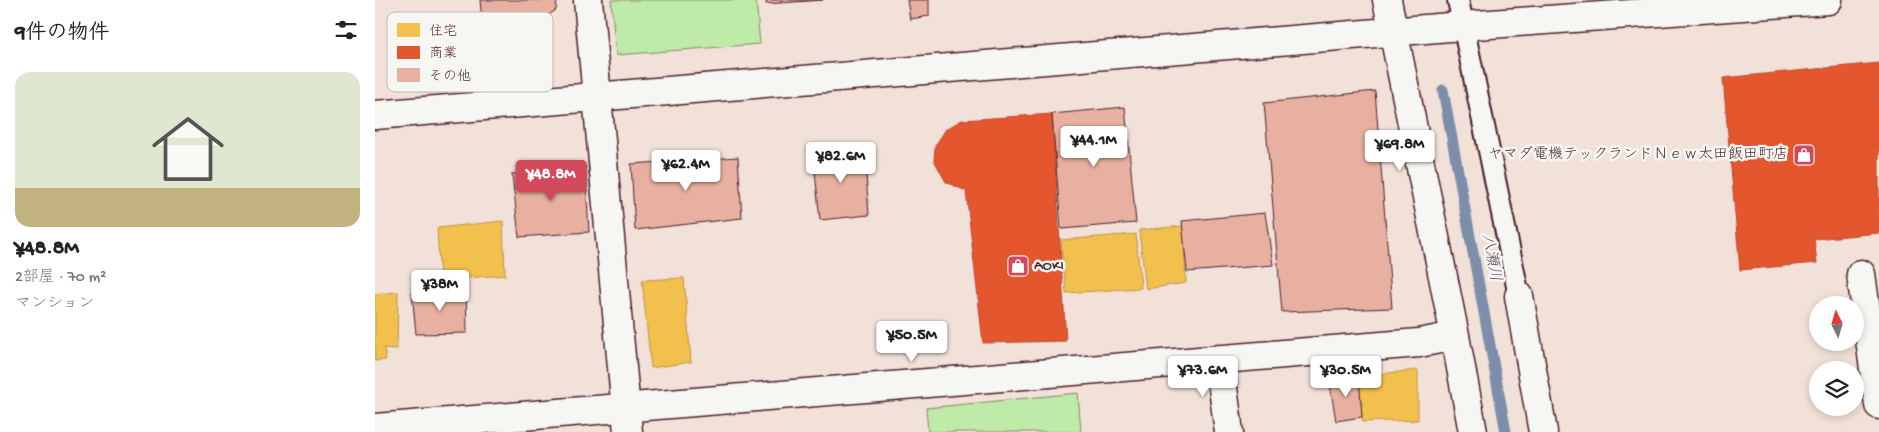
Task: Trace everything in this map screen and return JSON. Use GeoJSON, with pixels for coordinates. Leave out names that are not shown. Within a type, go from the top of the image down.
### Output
{"type":"FeatureCollection","features":[{"type":"Feature","properties":{"kind":"street"},"geometry":{"type":"LineString","coordinates":[[588,0],[627,420]]}},
{"type":"Feature","properties":{"kind":"street"},"geometry":{"type":"LineString","coordinates":[[1387,0],[1473,432]]}},
{"type":"Feature","properties":{"kind":"street"},"geometry":{"type":"LineString","coordinates":[[375,115],[1393,32],[1460,13],[1828,0]]}},
{"type":"Feature","properties":{"kind":"street"},"geometry":{"type":"LineString","coordinates":[[1861,274],[1879,405]]}},
{"type":"Feature","properties":{"kind":"street"},"geometry":{"type":"LineString","coordinates":[[1519,296],[1543,432]]}},
{"type":"Feature","properties":{"kind":"street"},"geometry":{"type":"LineString","coordinates":[[375,428],[627,420],[1219,359],[1419,343],[1455,336]]}},
{"type":"Feature","properties":{"kind":"street"},"geometry":{"type":"LineString","coordinates":[[1219,359],[1229,432]]}},
{"type":"Feature","properties":{"kind":"lane"},"geometry":{"type":"LineString","coordinates":[[1460,13],[1519,296]]}},
{"type":"Feature","properties":{"kind":"green space"},"geometry":{"type":"Polygon","coordinates":[[[611,0],[756,0],[760,44],[616,55],[611,0]]]}},
{"type":"Feature","properties":{"kind":"green space"},"geometry":{"type":"Polygon","coordinates":[[[1078,393],[1081,432],[928,432],[926,408],[1078,393]]]}},
{"type":"Feature","properties":{"kind":"building: 住宅"},"geometry":{"type":"Polygon","coordinates":[[[503,221],[505,275],[440,280],[437,228],[503,221]]]}},
{"type":"Feature","properties":{"kind":"building: 住宅"},"geometry":{"type":"Polygon","coordinates":[[[1183,226],[1186,283],[1146,289],[1139,230],[1183,226]]]}},
{"type":"Feature","properties":{"kind":"building: 住宅"},"geometry":{"type":"Polygon","coordinates":[[[1136,234],[1141,288],[1066,293],[1061,240],[1136,234]]]}},
{"type":"Feature","properties":{"kind":"building: 住宅"},"geometry":{"type":"Polygon","coordinates":[[[684,278],[691,362],[651,368],[642,280],[684,278]]]}},
{"type":"Feature","properties":{"kind":"building: 住宅"},"geometry":{"type":"Polygon","coordinates":[[[398,292],[397,349],[384,348],[386,360],[375,361],[375,294],[398,292]]]}},
{"type":"Feature","properties":{"kind":"building: 住宅"},"geometry":{"type":"Polygon","coordinates":[[[1418,370],[1418,420],[1363,422],[1359,376],[1418,370]]]}},
{"type":"Feature","properties":{"kind":"building: 商業","name":"ヤマダ電機テックランドＮｅｗ太田飯田町店"},"geometry":{"type":"Polygon","coordinates":[[[1879,63],[1879,233],[1814,239],[1817,263],[1740,270],[1723,78],[1879,63]]]}},
{"type":"Feature","properties":{"kind":"building: 商業","name":"AOKI"},"geometry":{"type":"Polygon","coordinates":[[[1052,114],[1066,341],[983,343],[966,191],[946,182],[934,160],[935,146],[946,129],[962,120],[1052,114]]]}},
{"type":"Feature","properties":{"kind":"building: その他"},"geometry":{"type":"Polygon","coordinates":[[[480,0],[557,0],[556,10],[553,12],[481,12],[480,0]]]}},
{"type":"Feature","properties":{"kind":"building: その他"},"geometry":{"type":"Polygon","coordinates":[[[766,0],[823,0],[766,4],[766,0]]]}},
{"type":"Feature","properties":{"kind":"building: その他"},"geometry":{"type":"Polygon","coordinates":[[[907,0],[929,0],[929,16],[910,19],[907,0]]]}},
{"type":"Feature","properties":{"kind":"building: その他"},"geometry":{"type":"Polygon","coordinates":[[[1375,91],[1392,308],[1282,312],[1264,103],[1375,91]]]}},
{"type":"Feature","properties":{"kind":"building: その他"},"geometry":{"type":"Polygon","coordinates":[[[1125,107],[1136,223],[1061,229],[1052,114],[1125,107]]]}},
{"type":"Feature","properties":{"kind":"building: その他"},"geometry":{"type":"Polygon","coordinates":[[[864,148],[869,215],[820,220],[813,152],[864,148]]]}},
{"type":"Feature","properties":{"kind":"building: その他"},"geometry":{"type":"Polygon","coordinates":[[[738,157],[742,218],[635,230],[631,164],[738,157]]]}},
{"type":"Feature","properties":{"kind":"building: その他"},"geometry":{"type":"Polygon","coordinates":[[[585,166],[589,232],[519,237],[512,174],[585,166]]]}},
{"type":"Feature","properties":{"kind":"building: その他"},"geometry":{"type":"Polygon","coordinates":[[[1265,213],[1273,265],[1187,272],[1182,221],[1265,213]]]}},
{"type":"Feature","properties":{"kind":"building: その他"},"geometry":{"type":"Polygon","coordinates":[[[466,289],[467,333],[416,334],[412,292],[466,289]]]}},
{"type":"Feature","properties":{"kind":"building: その他"},"geometry":{"type":"Polygon","coordinates":[[[1359,376],[1362,417],[1336,421],[1329,379],[1359,376]]]}},
{"type":"Feature","properties":{"kind":"waterway","name":"八瀬川"},"geometry":{"type":"LineString","coordinates":[[1443,90],[1506,432]]}},
{"type":"Feature","properties":{"kind":"place","name":"ヤマダ電機テックランドＮｅｗ太田飯田町店"},"geometry":{"type":"Point","coordinates":[1804,155]}},
{"type":"Feature","properties":{"kind":"place","name":"AOKI"},"geometry":{"type":"Point","coordinates":[1018,266]}}]}
